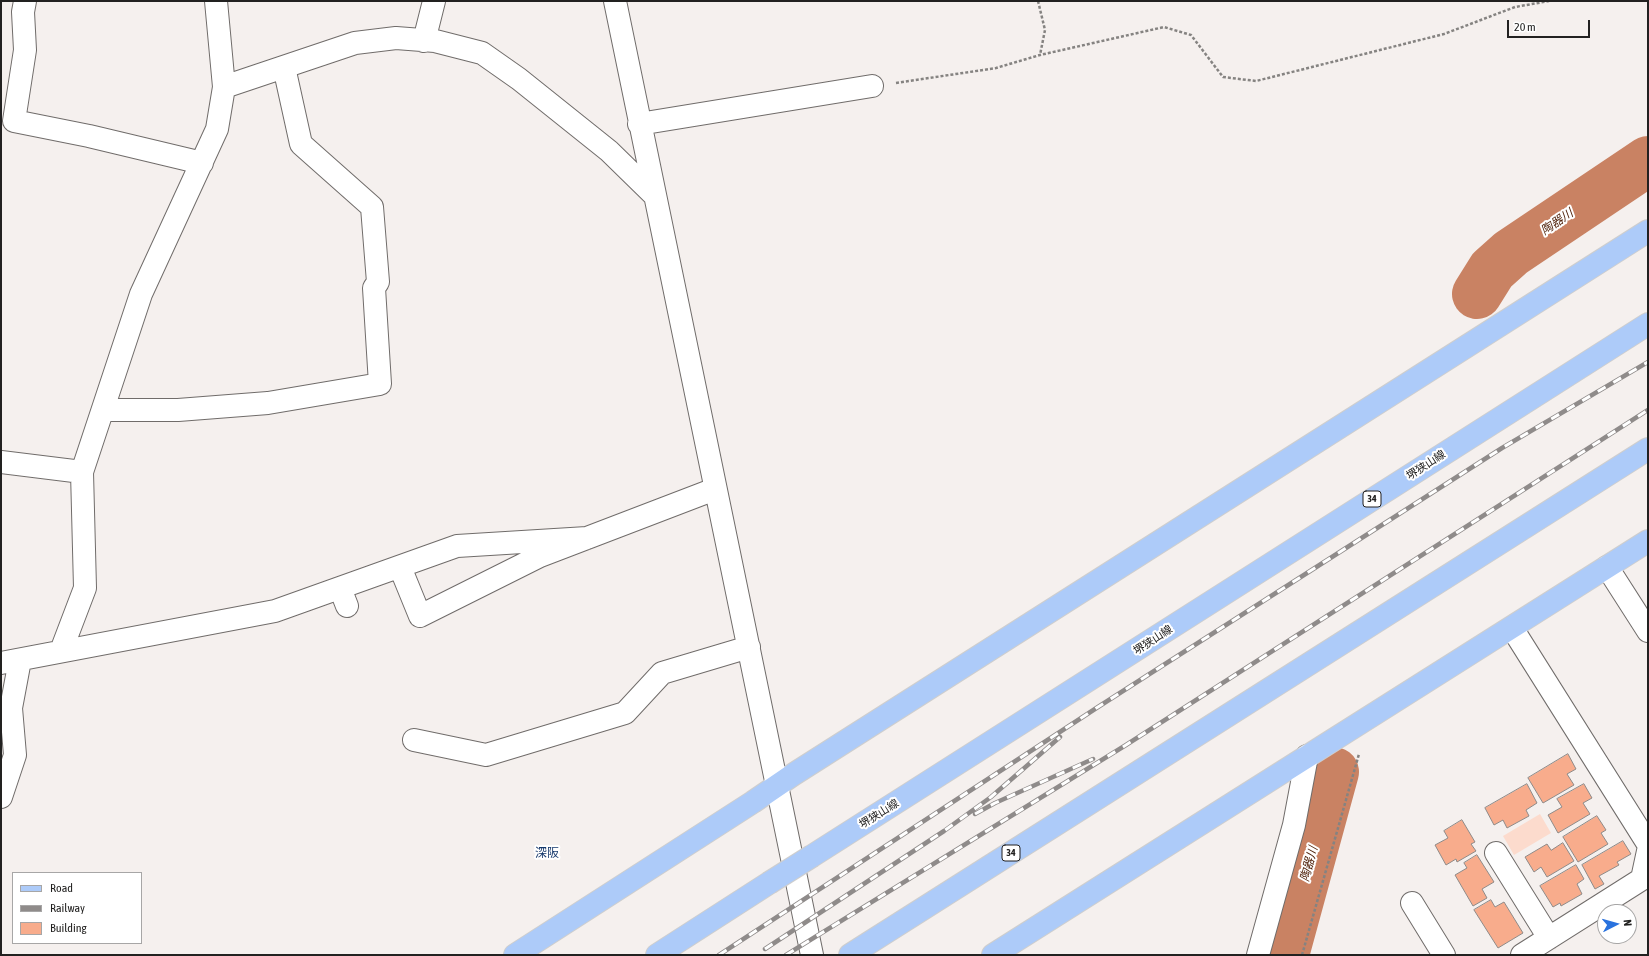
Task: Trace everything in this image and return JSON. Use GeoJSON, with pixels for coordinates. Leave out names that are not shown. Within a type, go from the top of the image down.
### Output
{"type":"FeatureCollection","features":[{"type":"Feature","properties":{"kind":"main road"},"geometry":{"type":"LineString","coordinates":[[515,955],[776,786],[1648,231]]}},
{"type":"Feature","properties":{"kind":"main road","name":"堺狭山線"},"geometry":{"type":"LineString","coordinates":[[657,955],[1648,324]]}},
{"type":"Feature","properties":{"kind":"main road","name":"34"},"geometry":{"type":"LineString","coordinates":[[850,955],[1171,750],[1648,449]]}},
{"type":"Feature","properties":{"kind":"main road"},"geometry":{"type":"LineString","coordinates":[[993,955],[1648,541]]}},
{"type":"Feature","properties":{"kind":"street"},"geometry":{"type":"LineString","coordinates":[[61,651],[85,588],[82,472],[141,294],[217,129],[224,87],[216,1]]}},
{"type":"Feature","properties":{"kind":"street"},"geometry":{"type":"LineString","coordinates":[[424,40],[434,1]]}},
{"type":"Feature","properties":{"kind":"street"},"geometry":{"type":"LineString","coordinates":[[615,1],[714,489],[749,647],[776,786],[812,955]]}},
{"type":"Feature","properties":{"kind":"street"},"geometry":{"type":"LineString","coordinates":[[24,7],[25,50],[14,121],[89,136],[202,163]]}},
{"type":"Feature","properties":{"kind":"street"},"geometry":{"type":"LineString","coordinates":[[224,87],[355,43],[396,38],[435,41],[482,53],[519,79],[609,150],[654,195]]}},
{"type":"Feature","properties":{"kind":"street"},"geometry":{"type":"LineString","coordinates":[[103,410],[178,410],[268,404],[380,384],[374,288],[378,282],[372,207],[301,144],[284,67]]}},
{"type":"Feature","properties":{"kind":"street"},"geometry":{"type":"LineString","coordinates":[[639,124],[872,86]]}},
{"type":"Feature","properties":{"kind":"street"},"geometry":{"type":"LineString","coordinates":[[1,462],[82,472]]}},
{"type":"Feature","properties":{"kind":"street"},"geometry":{"type":"LineString","coordinates":[[400,567],[420,616],[540,556],[714,489]]}},
{"type":"Feature","properties":{"kind":"street"},"geometry":{"type":"LineString","coordinates":[[1,797],[15,756],[11,708],[11,661],[343,597],[400,567],[457,546],[587,538]]}},
{"type":"Feature","properties":{"kind":"street"},"geometry":{"type":"LineString","coordinates":[[1607,567],[1648,631]]}},
{"type":"Feature","properties":{"kind":"street"},"geometry":{"type":"LineString","coordinates":[[1512,628],[1648,844]]}},
{"type":"Feature","properties":{"kind":"street"},"geometry":{"type":"LineString","coordinates":[[414,740],[486,755],[625,713],[662,673],[749,647]]}},
{"type":"Feature","properties":{"kind":"street"},"geometry":{"type":"LineString","coordinates":[[1258,955],[1294,825],[1307,756]]}},
{"type":"Feature","properties":{"kind":"street"},"geometry":{"type":"LineString","coordinates":[[1522,955],[1642,879],[1648,851]]}},
{"type":"Feature","properties":{"kind":"street"},"geometry":{"type":"LineString","coordinates":[[1496,853],[1549,938]]}},
{"type":"Feature","properties":{"kind":"street"},"geometry":{"type":"LineString","coordinates":[[1412,903],[1444,955]]}},
{"type":"Feature","properties":{"kind":"path"},"geometry":{"type":"LineString","coordinates":[[1038,1],[1046,30],[1040,55]]}},
{"type":"Feature","properties":{"kind":"path"},"geometry":{"type":"LineString","coordinates":[[872,86],[996,68],[1040,55],[1164,27],[1191,35],[1223,77],[1256,81],[1444,34],[1515,6],[1549,1]]}},
{"type":"Feature","properties":{"kind":"path"},"geometry":{"type":"LineString","coordinates":[[1302,955],[1360,749]]}},
{"type":"Feature","properties":{"kind":"shaded area"},"geometry":{"type":"Polygon","coordinates":[[[1540,814],[1551,833],[1514,855],[1503,836],[1540,814]]]}},
{"type":"Feature","properties":{"kind":"building"},"geometry":{"type":"Polygon","coordinates":[[[1568,754],[1576,769],[1567,774],[1574,785],[1543,803],[1528,778],[1568,754]]]}},
{"type":"Feature","properties":{"kind":"building"},"geometry":{"type":"Polygon","coordinates":[[[1527,784],[1537,803],[1526,810],[1529,816],[1507,828],[1503,820],[1494,825],[1485,808],[1527,784]]]}},
{"type":"Feature","properties":{"kind":"building"},"geometry":{"type":"Polygon","coordinates":[[[1584,784],[1592,798],[1583,803],[1590,814],[1558,833],[1548,815],[1562,807],[1557,799],[1584,784]]]}},
{"type":"Feature","properties":{"kind":"building"},"geometry":{"type":"Polygon","coordinates":[[[1597,816],[1606,830],[1601,833],[1608,844],[1578,862],[1563,837],[1597,816]]]}},
{"type":"Feature","properties":{"kind":"building"},"geometry":{"type":"Polygon","coordinates":[[[1462,820],[1475,842],[1471,844],[1476,851],[1457,862],[1456,859],[1446,865],[1435,845],[1448,838],[1444,831],[1462,820]]]}},
{"type":"Feature","properties":{"kind":"building"},"geometry":{"type":"Polygon","coordinates":[[[1623,841],[1631,854],[1617,862],[1619,865],[1599,876],[1604,884],[1595,889],[1582,865],[1623,841]]]}},
{"type":"Feature","properties":{"kind":"building"},"geometry":{"type":"Polygon","coordinates":[[[1563,843],[1574,861],[1547,877],[1541,867],[1534,872],[1525,857],[1547,844],[1551,850],[1563,843]]]}},
{"type":"Feature","properties":{"kind":"building"},"geometry":{"type":"Polygon","coordinates":[[[1477,855],[1494,882],[1482,889],[1487,898],[1473,906],[1455,875],[1467,868],[1464,863],[1477,855]]]}},
{"type":"Feature","properties":{"kind":"building"},"geometry":{"type":"Polygon","coordinates":[[[1576,865],[1584,879],[1577,884],[1582,894],[1561,906],[1560,903],[1553,907],[1540,886],[1576,865]]]}},
{"type":"Feature","properties":{"kind":"building"},"geometry":{"type":"Polygon","coordinates":[[[1491,900],[1495,907],[1504,902],[1523,933],[1498,948],[1474,910],[1491,900]]]}},
{"type":"Feature","properties":{"kind":"waterway","name":"陶器川"},"geometry":{"type":"LineString","coordinates":[[1477,294],[1492,270],[1511,253],[1648,161]]}},
{"type":"Feature","properties":{"kind":"waterway","name":"陶器川"},"geometry":{"type":"LineString","coordinates":[[1284,955],[1334,772]]}},
{"type":"Feature","properties":{"kind":"railway"},"geometry":{"type":"LineString","coordinates":[[719,955],[1098,707],[1502,448],[1648,362]]}},
{"type":"Feature","properties":{"kind":"railway"},"geometry":{"type":"LineString","coordinates":[[786,955],[1126,745],[1648,410]]}},
{"type":"Feature","properties":{"kind":"railway"},"geometry":{"type":"LineString","coordinates":[[765,949],[944,831],[991,797],[1060,737]]}},
{"type":"Feature","properties":{"kind":"railway"},"geometry":{"type":"LineString","coordinates":[[975,814],[995,803],[1093,759]]}},
{"type":"Feature","properties":{"kind":"district","name":"深阪"},"geometry":{"type":"Point","coordinates":[547,853]}}]}
